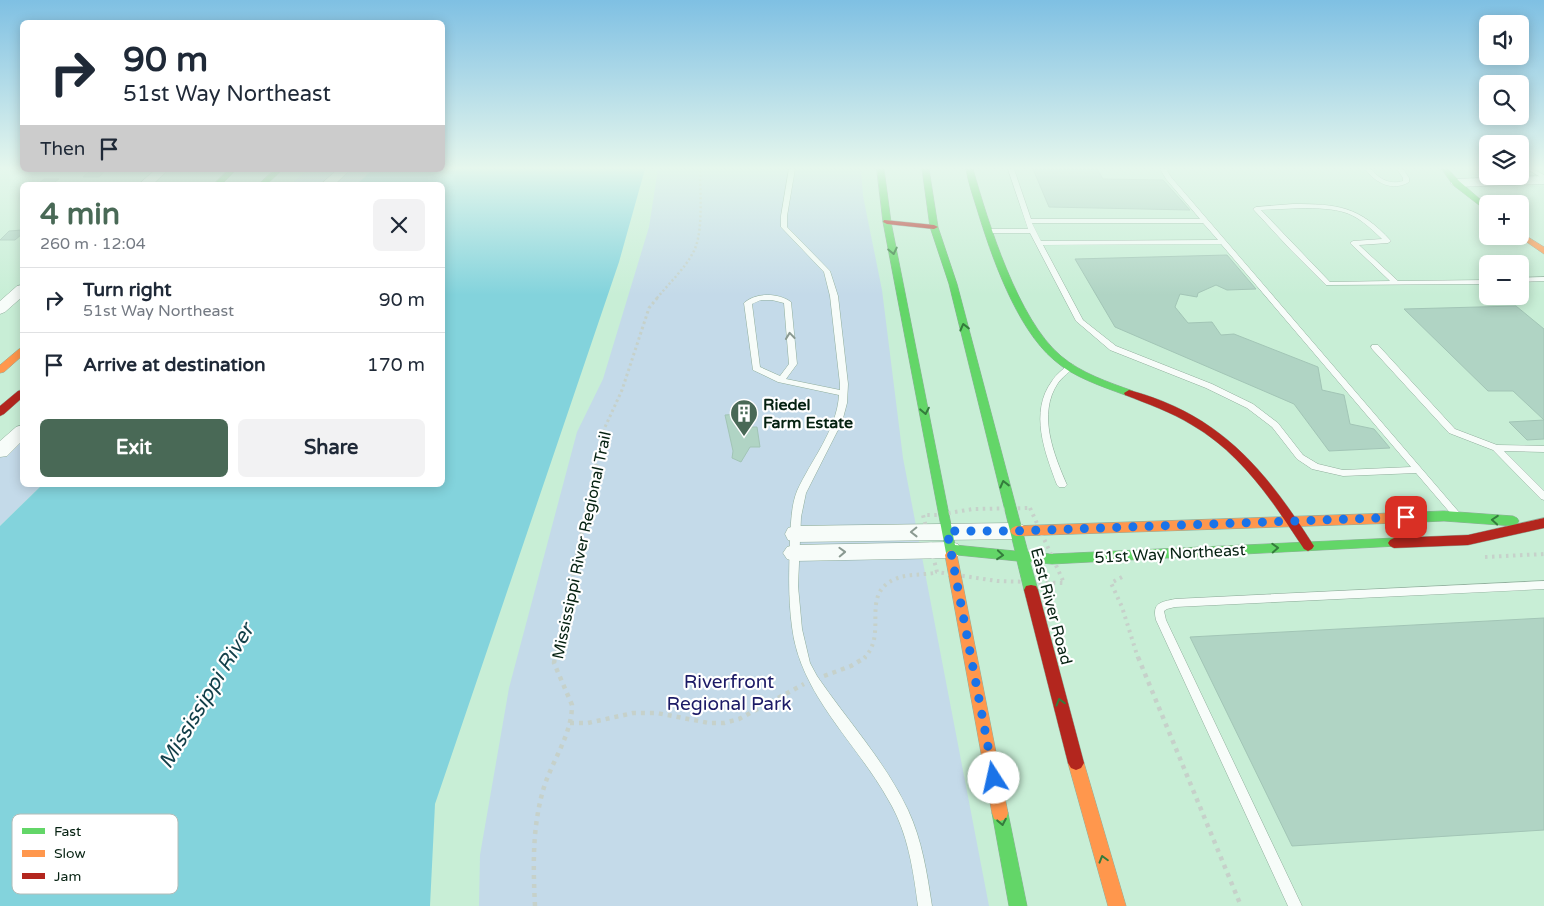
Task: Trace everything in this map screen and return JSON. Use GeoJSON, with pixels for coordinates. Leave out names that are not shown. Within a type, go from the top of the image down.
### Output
{"type":"FeatureCollection","features":[{"type":"Feature","properties":{"kind":"main road"},"geometry":{"type":"LineString","coordinates":[[886,211],[1018,906]]}},
{"type":"Feature","properties":{"kind":"main road","name":"East River Road"},"geometry":{"type":"LineString","coordinates":[[932,211],[934,227],[953,284],[1092,822],[1117,906]]}},
{"type":"Feature","properties":{"kind":"main road"},"geometry":{"type":"LineString","coordinates":[[981,211],[987,232],[1034,332],[1051,353],[1070,366],[1123,391],[1175,411],[1226,441],[1260,475],[1308,546]]}},
{"type":"Feature","properties":{"kind":"main road"},"geometry":{"type":"LineString","coordinates":[[887,222],[934,227]]}},
{"type":"Feature","properties":{"kind":"main road"},"geometry":{"type":"LineString","coordinates":[[1529,241],[1544,252]]}},
{"type":"Feature","properties":{"kind":"main road"},"geometry":{"type":"LineString","coordinates":[[0,370],[20,353]]}},
{"type":"Feature","properties":{"kind":"main road"},"geometry":{"type":"LineString","coordinates":[[0,412],[20,395]]}},
{"type":"Feature","properties":{"kind":"main road","name":"51st Way Northeast"},"geometry":{"type":"LineString","coordinates":[[949,541],[1022,557],[1052,559],[1468,540],[1544,523],[1458,517],[1016,531]]}},
{"type":"Feature","properties":{"kind":"street"},"geometry":{"type":"LineString","coordinates":[[0,309],[20,291]]}},
{"type":"Feature","properties":{"kind":"street"},"geometry":{"type":"LineString","coordinates":[[0,451],[20,433]]}},
{"type":"Feature","properties":{"kind":"street","name":"51st Way Northeast"},"geometry":{"type":"LineString","coordinates":[[794,543],[949,541],[1016,531]]}},
{"type":"Feature","properties":{"kind":"lane"},"geometry":{"type":"LineString","coordinates":[[785,211],[784,227],[827,271],[834,296],[844,393],[838,422],[801,493],[796,517],[793,586],[797,629],[805,663],[813,680],[886,784],[903,814],[915,846],[926,906]]}},
{"type":"Feature","properties":{"kind":"lane"},"geometry":{"type":"LineString","coordinates":[[1025,211],[1032,232],[1080,322],[1113,348],[1209,386],[1250,406],[1274,425],[1300,457],[1315,467],[1342,473],[1418,470]]}},
{"type":"Feature","properties":{"kind":"lane"},"geometry":{"type":"LineString","coordinates":[[1196,211],[1458,517]]}},
{"type":"Feature","properties":{"kind":"lane"},"geometry":{"type":"LineString","coordinates":[[1258,211],[1328,284],[1479,282]]}},
{"type":"Feature","properties":{"kind":"lane"},"geometry":{"type":"LineString","coordinates":[[1347,211],[1357,214],[1388,241],[1353,243],[1396,283]]}},
{"type":"Feature","properties":{"kind":"lane"},"geometry":{"type":"LineString","coordinates":[[1028,221],[1204,221]]}},
{"type":"Feature","properties":{"kind":"lane"},"geometry":{"type":"LineString","coordinates":[[987,232],[1032,232]]}},
{"type":"Feature","properties":{"kind":"lane"},"geometry":{"type":"LineString","coordinates":[[1038,243],[1222,242]]}},
{"type":"Feature","properties":{"kind":"lane"},"geometry":{"type":"LineString","coordinates":[[1529,280],[1544,280]]}},
{"type":"Feature","properties":{"kind":"lane"},"geometry":{"type":"LineString","coordinates":[[781,380],[793,364],[787,302],[780,298],[753,299],[748,303],[756,368],[781,380],[844,393]]}},
{"type":"Feature","properties":{"kind":"lane"},"geometry":{"type":"LineString","coordinates":[[1375,347],[1452,432],[1496,448],[1544,448]]}},
{"type":"Feature","properties":{"kind":"lane"},"geometry":{"type":"LineString","coordinates":[[1062,485],[1043,424],[1044,408],[1054,383],[1070,366]]}},
{"type":"Feature","properties":{"kind":"lane"},"geometry":{"type":"LineString","coordinates":[[1496,448],[1544,497]]}},
{"type":"Feature","properties":{"kind":"lane"},"geometry":{"type":"LineString","coordinates":[[1295,906],[1165,629],[1159,610],[1164,605],[1175,603],[1544,585]]}},
{"type":"Feature","properties":{"kind":"path","name":"Mississippi River Regional Trail"},"geometry":{"type":"LineString","coordinates":[[535,906],[537,815],[542,793],[570,723],[572,704],[554,663],[605,427],[622,390],[649,308],[690,257],[696,245],[699,211]]}},
{"type":"Feature","properties":{"kind":"path"},"geometry":{"type":"LineString","coordinates":[[1480,557],[1544,554]]}},
{"type":"Feature","properties":{"kind":"path"},"geometry":{"type":"LineString","coordinates":[[570,723],[588,723],[633,712],[657,713],[709,723],[724,723],[739,719],[795,687],[857,664],[873,650],[877,638],[874,599],[884,586],[894,580],[937,572]]}},
{"type":"Feature","properties":{"kind":"path"},"geometry":{"type":"LineString","coordinates":[[1126,576],[1111,583],[1112,589],[1122,607],[1135,650],[1241,906]]}},
{"type":"Feature","properties":{"kind":"green space","name":"Riverfront Regional Park"},"geometry":{"type":"Polygon","coordinates":[[[651,211],[866,211],[882,290],[903,458],[989,906],[479,906],[480,855],[509,688],[577,432],[603,379],[649,227],[651,211]]]}},
{"type":"Feature","properties":{"kind":"green space"},"geometry":{"type":"Polygon","coordinates":[[[20,428],[20,487],[40,487],[0,526],[0,446],[20,428]]]}},
{"type":"Feature","properties":{"kind":"water","name":"Mississippi River"},"geometry":{"type":"Polygon","coordinates":[[[445,211],[633,211],[619,262],[435,804],[430,906],[0,906],[0,526],[40,487],[445,487],[445,211]]]}},
{"type":"Feature","properties":{"kind":"building"},"geometry":{"type":"Polygon","coordinates":[[[20,230],[20,236],[15,240],[0,240],[9,231],[20,230]]]}},
{"type":"Feature","properties":{"kind":"building"},"geometry":{"type":"Polygon","coordinates":[[[1227,255],[1256,289],[1227,290],[1216,285],[1198,293],[1197,297],[1180,294],[1175,307],[1188,323],[1212,322],[1221,335],[1234,334],[1318,367],[1322,390],[1344,395],[1350,424],[1374,429],[1390,448],[1329,451],[1294,404],[1115,327],[1075,259],[1227,255]]]}},
{"type":"Feature","properties":{"kind":"building"},"geometry":{"type":"Polygon","coordinates":[[[1516,306],[1544,329],[1544,420],[1513,391],[1488,391],[1404,309],[1516,306]]]}},
{"type":"Feature","properties":{"kind":"building","name":"Riedel Farm Estate"},"geometry":{"type":"Polygon","coordinates":[[[741,414],[741,427],[757,427],[760,447],[750,447],[741,462],[732,458],[733,451],[725,415],[741,414]]]}},
{"type":"Feature","properties":{"kind":"building"},"geometry":{"type":"Polygon","coordinates":[[[1544,420],[1544,439],[1527,440],[1509,422],[1544,420]]]}},
{"type":"Feature","properties":{"kind":"building"},"geometry":{"type":"Polygon","coordinates":[[[1544,618],[1544,830],[1292,846],[1190,637],[1544,618]]]}},
{"type":"Feature","properties":{"kind":"traffic: fast"},"geometry":{"type":"LineString","coordinates":[[886,211],[951,555]]}},
{"type":"Feature","properties":{"kind":"traffic: fast"},"geometry":{"type":"LineString","coordinates":[[932,211],[934,227],[953,284],[1031,590]]}},
{"type":"Feature","properties":{"kind":"traffic: fast"},"geometry":{"type":"LineString","coordinates":[[982,211],[992,243],[1015,297],[1028,322],[1042,342],[1057,358],[1082,374],[1129,393]]}},
{"type":"Feature","properties":{"kind":"traffic: fast"},"geometry":{"type":"LineString","coordinates":[[1398,518],[1444,516],[1513,521]]}},
{"type":"Feature","properties":{"kind":"traffic: fast"},"geometry":{"type":"LineString","coordinates":[[951,550],[1052,559],[1394,543]]}},
{"type":"Feature","properties":{"kind":"traffic: fast"},"geometry":{"type":"LineString","coordinates":[[1000,813],[1018,906]]}},
{"type":"Feature","properties":{"kind":"traffic: slow"},"geometry":{"type":"LineString","coordinates":[[1529,240],[1544,251]]}},
{"type":"Feature","properties":{"kind":"traffic: slow"},"geometry":{"type":"LineString","coordinates":[[0,370],[20,353]]}},
{"type":"Feature","properties":{"kind":"traffic: slow"},"geometry":{"type":"LineString","coordinates":[[1016,531],[1398,518]]}},
{"type":"Feature","properties":{"kind":"traffic: slow"},"geometry":{"type":"LineString","coordinates":[[951,555],[1000,813]]}},
{"type":"Feature","properties":{"kind":"traffic: slow"},"geometry":{"type":"LineString","coordinates":[[1076,763],[1117,906]]}},
{"type":"Feature","properties":{"kind":"traffic: jam"},"geometry":{"type":"LineString","coordinates":[[887,222],[934,227]]}},
{"type":"Feature","properties":{"kind":"traffic: jam"},"geometry":{"type":"LineString","coordinates":[[1129,393],[1163,406],[1214,433],[1246,461],[1260,477],[1273,493],[1308,546]]}},
{"type":"Feature","properties":{"kind":"traffic: jam"},"geometry":{"type":"LineString","coordinates":[[0,412],[20,395]]}},
{"type":"Feature","properties":{"kind":"traffic: jam"},"geometry":{"type":"LineString","coordinates":[[1394,543],[1468,540],[1544,523]]}},
{"type":"Feature","properties":{"kind":"traffic: jam"},"geometry":{"type":"LineString","coordinates":[[1031,590],[1076,763]]}},
{"type":"Feature","properties":{"kind":"place","name":"Riedel Farm Estate"},"geometry":{"type":"Point","coordinates":[744,437]}},
{"type":"Feature","properties":{"kind":"route"},"geometry":{"type":"LineString","coordinates":[[994,778],[947,531],[1016,531],[1406,517]]}}]}
